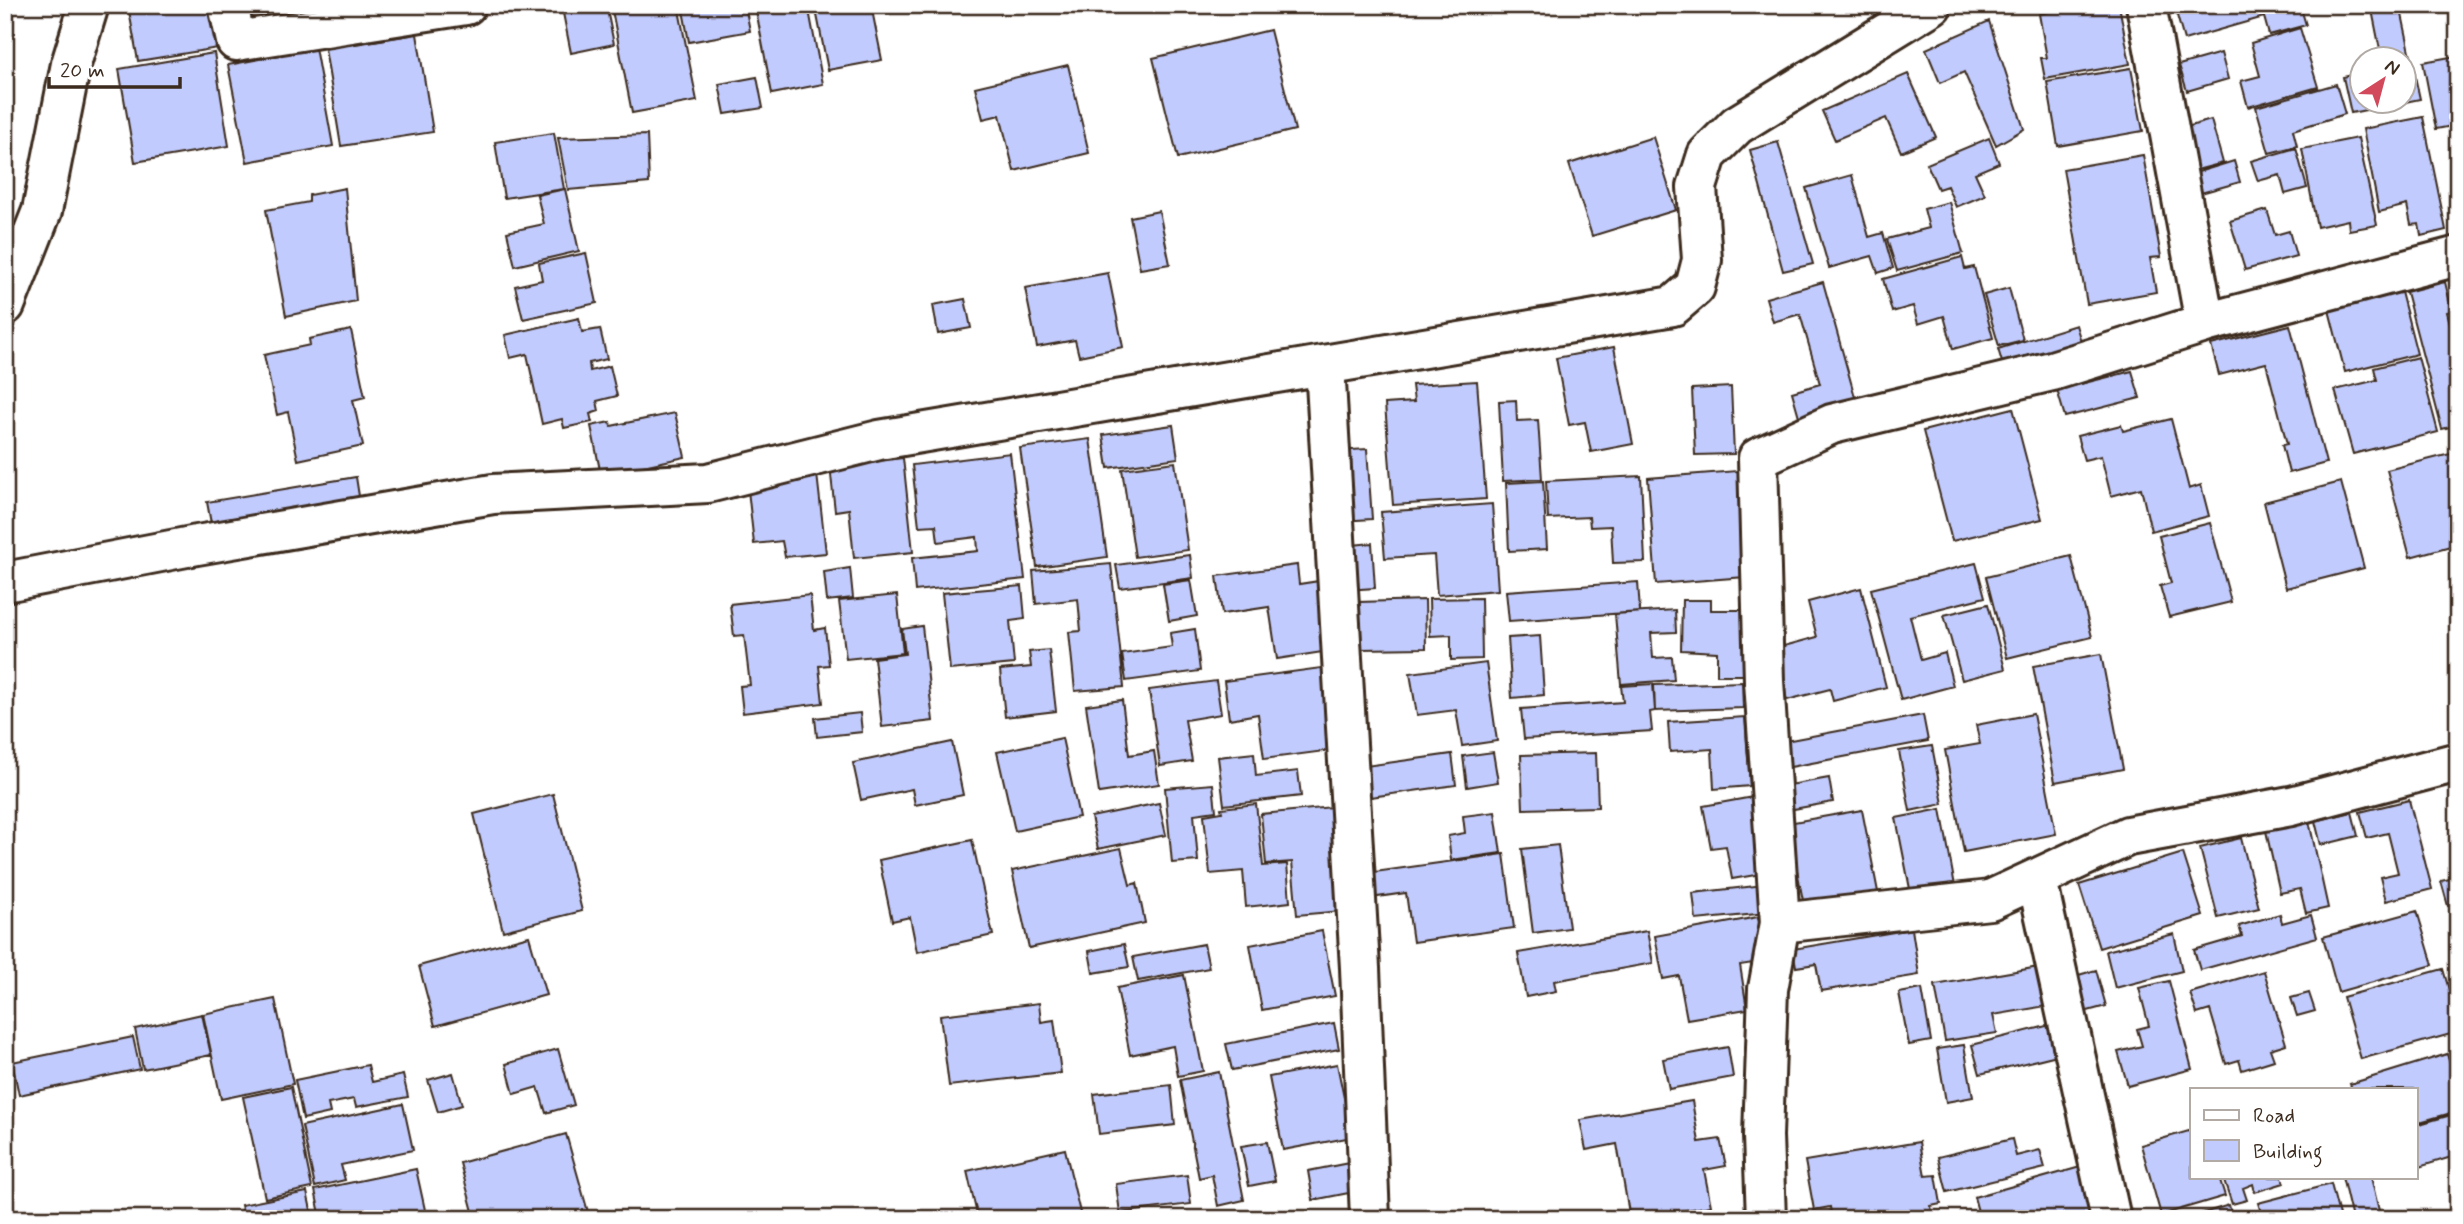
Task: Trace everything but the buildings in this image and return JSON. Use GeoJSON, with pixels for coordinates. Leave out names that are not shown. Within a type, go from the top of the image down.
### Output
{"type":"FeatureCollection","features":[{"type":"Feature","properties":{"kind":"street"},"geometry":{"type":"LineString","coordinates":[[5,304],[42,211],[71,64],[89,5]]}},
{"type":"Feature","properties":{"kind":"street"},"geometry":{"type":"LineString","coordinates":[[228,5],[236,41],[466,5]]}},
{"type":"Feature","properties":{"kind":"street"},"geometry":{"type":"LineString","coordinates":[[5,582],[197,545],[493,494],[708,483],[879,440],[1673,306],[1695,287],[1702,260],[1697,187],[1707,155],[1737,125],[1932,5]]}},
{"type":"Feature","properties":{"kind":"street"},"geometry":{"type":"LineString","coordinates":[[2146,5],[2205,323]]}},
{"type":"Feature","properties":{"kind":"street"},"geometry":{"type":"LineString","coordinates":[[1766,1219],[1763,1136],[1768,989],[1780,923],[1764,681],[1758,458],[1832,425],[2052,371],[2205,323],[2458,256]]}},
{"type":"Feature","properties":{"kind":"street"},"geometry":{"type":"LineString","coordinates":[[1325,365],[1358,927],[1370,1219]]}},
{"type":"Feature","properties":{"kind":"street"},"geometry":{"type":"LineString","coordinates":[[1780,923],[1990,901],[2128,836],[2291,806],[2458,762]]}},
{"type":"Feature","properties":{"kind":"street"},"geometry":{"type":"LineString","coordinates":[[2037,880],[2111,1219]]}}]}
